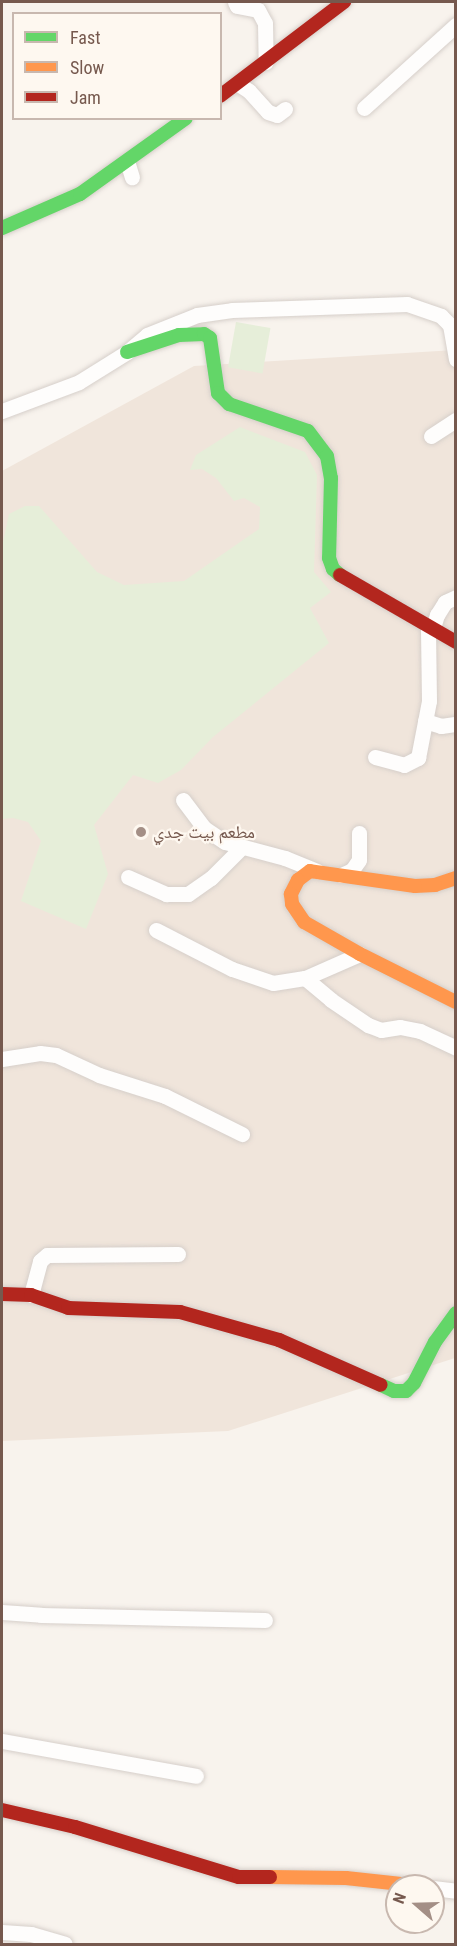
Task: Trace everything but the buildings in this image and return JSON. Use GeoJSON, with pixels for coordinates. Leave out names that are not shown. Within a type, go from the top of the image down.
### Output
{"type":"FeatureCollection","features":[{"type":"Feature","properties":{"kind":"street"},"geometry":{"type":"LineString","coordinates":[[235,2],[237,6],[258,10],[266,23],[266,62]]}},
{"type":"Feature","properties":{"kind":"street"},"geometry":{"type":"LineString","coordinates":[[222,95],[344,2]]}},
{"type":"Feature","properties":{"kind":"street"},"geometry":{"type":"LineString","coordinates":[[364,108],[456,25]]}},
{"type":"Feature","properties":{"kind":"street"},"geometry":{"type":"LineString","coordinates":[[238,84],[249,91],[267,112],[277,115],[285,109]]}},
{"type":"Feature","properties":{"kind":"street"},"geometry":{"type":"LineString","coordinates":[[2,228],[80,194],[183,120]]}},
{"type":"Feature","properties":{"kind":"street"},"geometry":{"type":"LineString","coordinates":[[127,161],[132,177]]}},
{"type":"Feature","properties":{"kind":"street"},"geometry":{"type":"LineString","coordinates":[[2,411],[79,382],[127,352],[147,335],[197,315],[287,306],[407,304],[441,316],[450,325],[456,359]]}},
{"type":"Feature","properties":{"kind":"street"},"geometry":{"type":"LineString","coordinates":[[127,352],[179,335],[204,334],[210,338],[218,393],[228,404],[308,432],[327,456],[332,478],[329,558],[333,569],[343,578],[456,642]]}},
{"type":"Feature","properties":{"kind":"street"},"geometry":{"type":"LineString","coordinates":[[431,436],[456,420]]}},
{"type":"Feature","properties":{"kind":"street"},"geometry":{"type":"LineString","coordinates":[[375,757],[392,764],[411,763],[418,758],[429,689],[430,629],[445,602],[456,597]]}},
{"type":"Feature","properties":{"kind":"street"},"geometry":{"type":"LineString","coordinates":[[425,721],[441,726],[454,724]]}},
{"type":"Feature","properties":{"kind":"street"},"geometry":{"type":"LineString","coordinates":[[183,800],[204,828],[241,848],[285,858],[318,871]]}},
{"type":"Feature","properties":{"kind":"street"},"geometry":{"type":"LineString","coordinates":[[341,875],[352,870],[359,860],[359,833]]}},
{"type":"Feature","properties":{"kind":"street"},"geometry":{"type":"LineString","coordinates":[[128,877],[166,894],[188,894],[211,878],[241,848]]}},
{"type":"Feature","properties":{"kind":"street"},"geometry":{"type":"LineString","coordinates":[[456,878],[435,885],[415,886],[310,871],[298,880],[291,894],[292,904],[304,922],[360,954],[456,1002]]}},
{"type":"Feature","properties":{"kind":"street"},"geometry":{"type":"LineString","coordinates":[[156,930],[243,974],[273,982],[305,978],[360,954]]}},
{"type":"Feature","properties":{"kind":"street"},"geometry":{"type":"LineString","coordinates":[[305,978],[368,1025],[381,1030],[400,1027],[420,1031],[456,1048]]}},
{"type":"Feature","properties":{"kind":"street"},"geometry":{"type":"LineString","coordinates":[[2,1059],[40,1053],[56,1055],[99,1075],[165,1096],[242,1134]]}},
{"type":"Feature","properties":{"kind":"street"},"geometry":{"type":"LineString","coordinates":[[31,1295],[40,1261],[47,1255],[178,1254]]}},
{"type":"Feature","properties":{"kind":"street"},"geometry":{"type":"LineString","coordinates":[[2,1294],[31,1295],[68,1308],[180,1312],[279,1340],[394,1391],[406,1391],[414,1383],[435,1342],[456,1313]]}},
{"type":"Feature","properties":{"kind":"street"},"geometry":{"type":"LineString","coordinates":[[2,1612],[41,1615],[265,1620]]}},
{"type":"Feature","properties":{"kind":"street"},"geometry":{"type":"LineString","coordinates":[[2,1741],[196,1776]]}},
{"type":"Feature","properties":{"kind":"street"},"geometry":{"type":"LineString","coordinates":[[2,1810],[75,1827],[238,1877],[346,1878],[385,1882]]}},
{"type":"Feature","properties":{"kind":"street"},"geometry":{"type":"LineString","coordinates":[[2,1932],[31,1934],[65,1944]]}},
{"type":"Feature","properties":{"kind":"shaded area"},"geometry":{"type":"Polygon","coordinates":[[[455,350],[455,1358],[228,1431],[2,1441],[2,471],[194,366],[455,350]]]}},
{"type":"Feature","properties":{"kind":"green space"},"geometry":{"type":"Polygon","coordinates":[[[236,322],[270,328],[262,373],[228,367],[236,322]]]}},
{"type":"Feature","properties":{"kind":"green space"},"geometry":{"type":"Polygon","coordinates":[[[240,427],[305,452],[317,475],[314,572],[331,592],[310,608],[329,643],[213,737],[181,770],[158,783],[133,775],[94,825],[108,874],[86,929],[21,901],[41,841],[28,822],[13,818],[2,819],[2,547],[9,514],[25,506],[39,506],[97,572],[124,585],[184,581],[259,529],[260,507],[244,498],[234,501],[216,478],[202,469],[190,470],[196,455],[240,427]]]}},
{"type":"Feature","properties":{"kind":"traffic: fast"},"geometry":{"type":"LineString","coordinates":[[2,228],[80,194],[183,120]]}},
{"type":"Feature","properties":{"kind":"traffic: fast"},"geometry":{"type":"LineString","coordinates":[[127,352],[179,335],[204,334],[210,338],[218,393],[229,404],[308,431],[327,456],[331,478],[329,558],[333,569],[340,575]]}},
{"type":"Feature","properties":{"kind":"traffic: fast"},"geometry":{"type":"LineString","coordinates":[[381,1385],[394,1391],[406,1391],[414,1383],[435,1342],[456,1313]]}},
{"type":"Feature","properties":{"kind":"traffic: slow"},"geometry":{"type":"LineString","coordinates":[[456,878],[435,885],[415,886],[310,871],[298,880],[291,894],[292,904],[304,922],[360,954],[456,1002]]}},
{"type":"Feature","properties":{"kind":"traffic: slow"},"geometry":{"type":"LineString","coordinates":[[270,1877],[346,1878],[385,1882]]}},
{"type":"Feature","properties":{"kind":"traffic: jam"},"geometry":{"type":"LineString","coordinates":[[222,94],[344,2]]}},
{"type":"Feature","properties":{"kind":"traffic: jam"},"geometry":{"type":"LineString","coordinates":[[340,575],[456,642]]}},
{"type":"Feature","properties":{"kind":"traffic: jam"},"geometry":{"type":"LineString","coordinates":[[2,1294],[31,1295],[68,1308],[180,1312],[279,1340],[381,1385]]}},
{"type":"Feature","properties":{"kind":"traffic: jam"},"geometry":{"type":"LineString","coordinates":[[2,1810],[75,1827],[239,1877],[270,1877]]}},
{"type":"Feature","properties":{"kind":"place","name":"مطعم بيت جدي"},"geometry":{"type":"Point","coordinates":[141,832]}}]}
